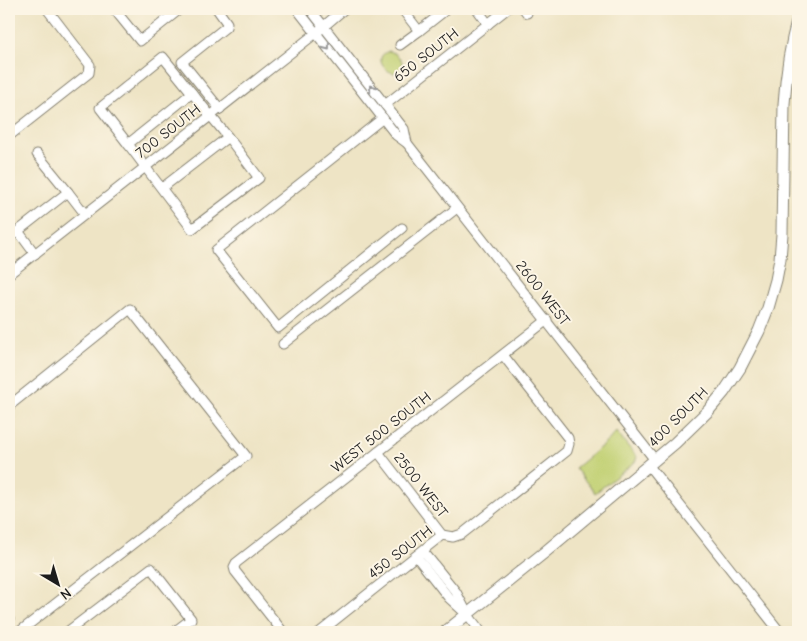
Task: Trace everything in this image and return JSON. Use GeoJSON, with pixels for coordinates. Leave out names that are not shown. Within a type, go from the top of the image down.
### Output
{"type":"FeatureCollection","features":[{"type":"Feature","properties":{"kind":"main road","name":"400 SOUTH"},"geometry":{"type":"LineString","coordinates":[[445,632],[691,430],[724,392],[748,354],[768,308],[776,280],[782,234],[785,83],[798,18]]}},
{"type":"Feature","properties":{"kind":"street"},"geometry":{"type":"LineString","coordinates":[[9,136],[89,73],[90,64],[47,9]]}},
{"type":"Feature","properties":{"kind":"street"},"geometry":{"type":"LineString","coordinates":[[114,9],[140,41],[180,9]]}},
{"type":"Feature","properties":{"kind":"street"},"geometry":{"type":"LineString","coordinates":[[217,9],[227,23],[226,27],[182,62],[220,108]]}},
{"type":"Feature","properties":{"kind":"street","name":"2600 WEST"},"geometry":{"type":"LineString","coordinates":[[297,9],[320,30],[404,129],[407,143]]}},
{"type":"Feature","properties":{"kind":"street","name":"2600 WEST"},"geometry":{"type":"LineString","coordinates":[[310,9],[320,30],[383,118],[396,135],[407,143],[546,320],[780,632]]}},
{"type":"Feature","properties":{"kind":"street","name":"700 SOUTH"},"geometry":{"type":"LineString","coordinates":[[9,274],[320,30],[344,9]]}},
{"type":"Feature","properties":{"kind":"street"},"geometry":{"type":"LineString","coordinates":[[402,9],[419,31]]}},
{"type":"Feature","properties":{"kind":"street"},"geometry":{"type":"LineString","coordinates":[[400,45],[447,9]]}},
{"type":"Feature","properties":{"kind":"street"},"geometry":{"type":"LineString","coordinates":[[477,9],[488,24]]}},
{"type":"Feature","properties":{"kind":"street","name":"650 SOUTH"},"geometry":{"type":"LineString","coordinates":[[384,105],[507,9]]}},
{"type":"Feature","properties":{"kind":"street"},"geometry":{"type":"LineString","coordinates":[[163,57],[210,116],[258,178],[192,229],[100,108],[163,57]]}},
{"type":"Feature","properties":{"kind":"street"},"geometry":{"type":"LineString","coordinates":[[128,144],[192,93]]}},
{"type":"Feature","properties":{"kind":"street"},"geometry":{"type":"LineString","coordinates":[[383,118],[216,250],[278,328],[402,228]]}},
{"type":"Feature","properties":{"kind":"street"},"geometry":{"type":"LineString","coordinates":[[162,188],[228,137]]}},
{"type":"Feature","properties":{"kind":"street"},"geometry":{"type":"LineString","coordinates":[[37,154],[85,214]]}},
{"type":"Feature","properties":{"kind":"street"},"geometry":{"type":"LineString","coordinates":[[9,238],[68,192]]}},
{"type":"Feature","properties":{"kind":"street"},"geometry":{"type":"LineString","coordinates":[[283,344],[458,208]]}},
{"type":"Feature","properties":{"kind":"street"},"geometry":{"type":"LineString","coordinates":[[18,231],[35,254]]}},
{"type":"Feature","properties":{"kind":"street"},"geometry":{"type":"LineString","coordinates":[[9,406],[130,309],[246,456],[19,632]]}},
{"type":"Feature","properties":{"kind":"street","name":"WEST 500 SOUTH"},"geometry":{"type":"LineString","coordinates":[[283,632],[235,572],[234,566],[238,560],[546,320]]}},
{"type":"Feature","properties":{"kind":"street","name":"450 SOUTH"},"geometry":{"type":"LineString","coordinates":[[320,632],[442,535],[453,537],[462,534],[567,450],[569,442],[566,437],[503,355]]}},
{"type":"Feature","properties":{"kind":"street","name":"2500 WEST"},"geometry":{"type":"LineString","coordinates":[[378,452],[442,535]]}},
{"type":"Feature","properties":{"kind":"street"},"geometry":{"type":"LineString","coordinates":[[419,554],[440,579],[456,592],[468,615],[481,632]]}},
{"type":"Feature","properties":{"kind":"street"},"geometry":{"type":"LineString","coordinates":[[67,632],[150,568],[191,619],[174,632]]}},
{"type":"Feature","properties":{"kind":"street"},"geometry":{"type":"LineString","coordinates":[[9,619],[9,628]]}},
{"type":"Feature","properties":{"kind":"green space"},"geometry":{"type":"Polygon","coordinates":[[[389,51],[398,56],[402,62],[401,68],[395,73],[387,70],[381,63],[383,54],[389,51]]]}},
{"type":"Feature","properties":{"kind":"green space"},"geometry":{"type":"Polygon","coordinates":[[[616,432],[637,457],[635,462],[595,493],[575,468],[616,432]]]}}]}
